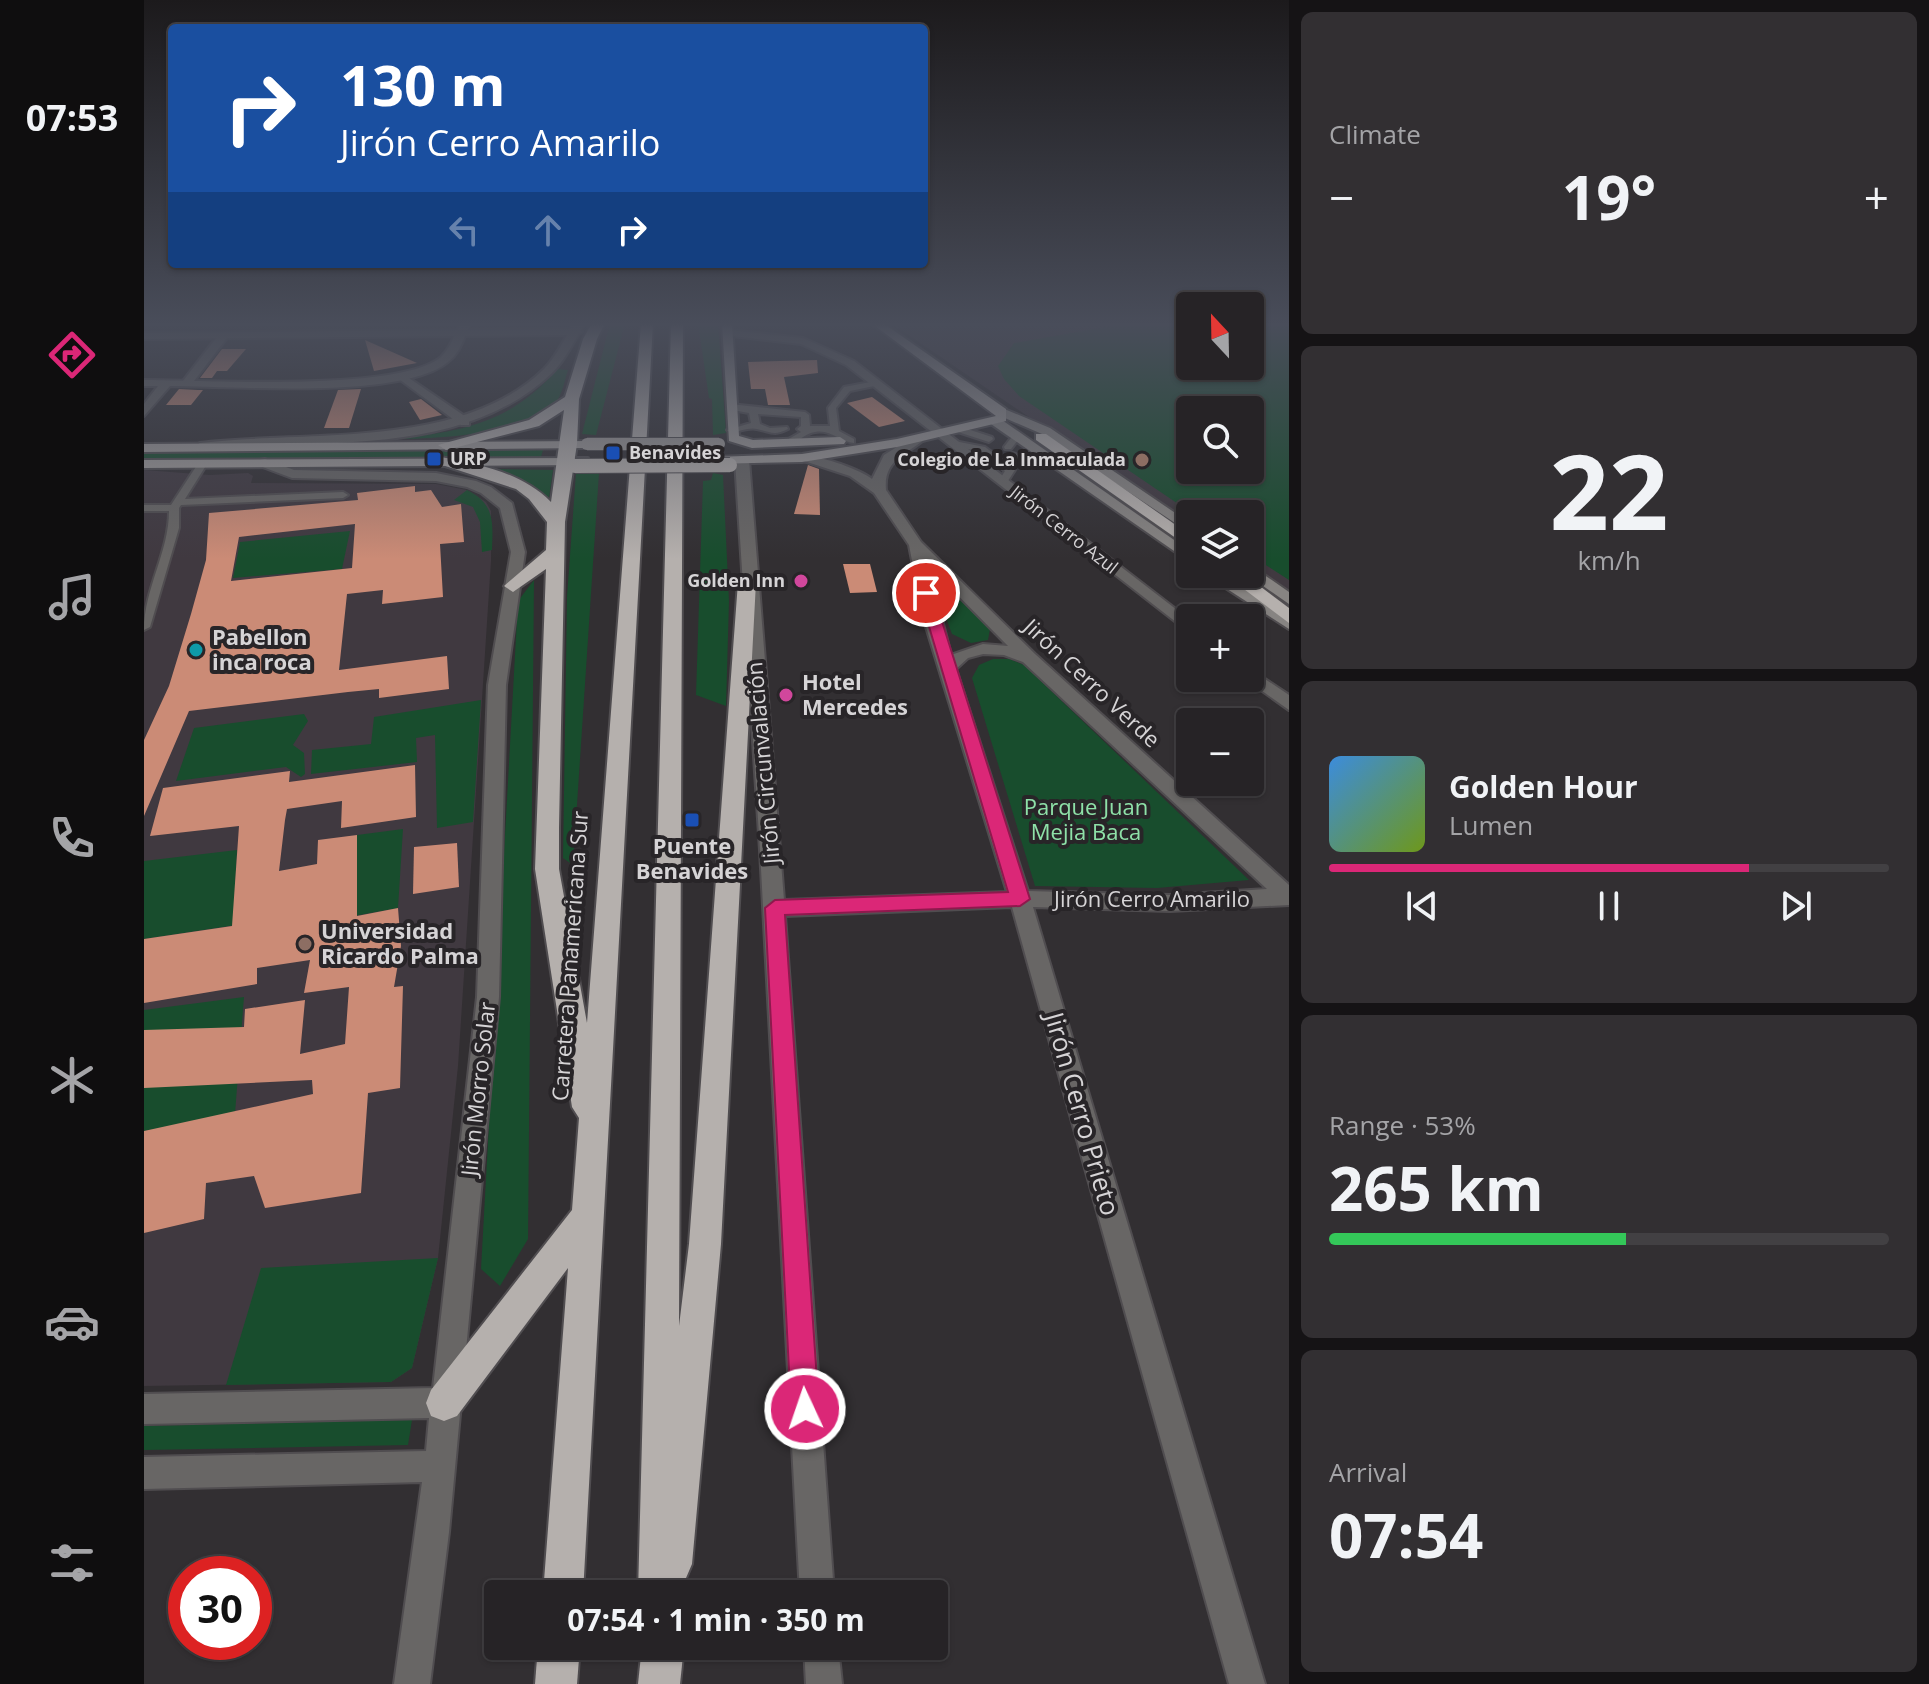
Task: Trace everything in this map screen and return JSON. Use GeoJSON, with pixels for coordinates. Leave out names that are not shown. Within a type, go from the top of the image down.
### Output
{"type":"FeatureCollection","features":[{"type":"Feature","properties":{"kind":"highway"},"geometry":{"type":"LineString","coordinates":[[446,445],[534,423],[568,402]]}},
{"type":"Feature","properties":{"kind":"highway"},"geometry":{"type":"LineString","coordinates":[[572,402],[572,460],[556,522],[554,553],[547,869],[594,1150]]}},
{"type":"Feature","properties":{"kind":"highway","name":"Carretera Panamericana Sur"},"geometry":{"type":"LineString","coordinates":[[564,1580],[642,402]]}},
{"type":"Feature","properties":{"kind":"highway"},"geometry":{"type":"LineString","coordinates":[[658,1580],[676,402]]}},
{"type":"Feature","properties":{"kind":"highway"},"geometry":{"type":"LineString","coordinates":[[1041,437],[1176,533]]}},
{"type":"Feature","properties":{"kind":"highway"},"geometry":{"type":"LineString","coordinates":[[572,460],[736,462]]}},
{"type":"Feature","properties":{"kind":"highway"},"geometry":{"type":"LineString","coordinates":[[441,462],[478,469],[521,484],[548,507],[556,522]]}},
{"type":"Feature","properties":{"kind":"highway"},"geometry":{"type":"LineString","coordinates":[[513,586],[554,553]]}},
{"type":"Feature","properties":{"kind":"highway"},"geometry":{"type":"LineString","coordinates":[[670,1580],[705,1244],[747,582]]}},
{"type":"Feature","properties":{"kind":"highway"},"geometry":{"type":"LineString","coordinates":[[1251,588],[1289,617]]}},
{"type":"Feature","properties":{"kind":"highway"},"geometry":{"type":"LineString","coordinates":[[444,1403],[590,1213]]}},
{"type":"Feature","properties":{"kind":"highway"},"geometry":{"type":"LineString","coordinates":[[556,1684],[558,1660]]}},
{"type":"Feature","properties":{"kind":"highway"},"geometry":{"type":"LineString","coordinates":[[657,1660],[658,1684]]}},
{"type":"Feature","properties":{"kind":"highway"},"geometry":{"type":"LineString","coordinates":[[658,1684],[661,1660]]}},
{"type":"Feature","properties":{"kind":"main road"},"geometry":{"type":"LineString","coordinates":[[730,402],[732,434]]}},
{"type":"Feature","properties":{"kind":"main road"},"geometry":{"type":"LineString","coordinates":[[979,402],[999,417],[1046,431],[1176,519]]}},
{"type":"Feature","properties":{"kind":"main road"},"geometry":{"type":"LineString","coordinates":[[736,462],[802,458],[940,433],[956,437],[999,417]]}},
{"type":"Feature","properties":{"kind":"main road"},"geometry":{"type":"LineString","coordinates":[[999,417],[1013,449],[1056,464],[1176,548]]}},
{"type":"Feature","properties":{"kind":"main road"},"geometry":{"type":"LineString","coordinates":[[144,464],[572,460],[587,444],[719,444],[732,434]]}},
{"type":"Feature","properties":{"kind":"main road"},"geometry":{"type":"LineString","coordinates":[[732,434],[752,444],[786,436],[887,445]]}},
{"type":"Feature","properties":{"kind":"main road"},"geometry":{"type":"LineString","coordinates":[[736,462],[786,436]]}},
{"type":"Feature","properties":{"kind":"main road"},"geometry":{"type":"LineString","coordinates":[[144,448],[446,445],[572,460]]}},
{"type":"Feature","properties":{"kind":"main road"},"geometry":{"type":"LineString","coordinates":[[1264,580],[1289,599]]}},
{"type":"Feature","properties":{"kind":"main road"},"geometry":{"type":"LineString","coordinates":[[1234,588],[1289,624]]}},
{"type":"Feature","properties":{"kind":"street"},"geometry":{"type":"LineString","coordinates":[[437,402],[465,422]]}},
{"type":"Feature","properties":{"kind":"street"},"geometry":{"type":"LineString","coordinates":[[200,447],[247,439],[400,433],[465,422],[501,409],[512,402]]}},
{"type":"Feature","properties":{"kind":"street"},"geometry":{"type":"LineString","coordinates":[[900,402],[940,433]]}},
{"type":"Feature","properties":{"kind":"street","name":"Jirón Cerro Azul"},"geometry":{"type":"LineString","coordinates":[[956,437],[1003,482],[1176,617]]}},
{"type":"Feature","properties":{"kind":"street"},"geometry":{"type":"LineString","coordinates":[[879,490],[879,468],[886,459],[920,438]]}},
{"type":"Feature","properties":{"kind":"street","name":"Jirón Cerro Verde"},"geometry":{"type":"LineString","coordinates":[[802,458],[839,466],[879,490],[916,545],[1029,658],[1289,897]]}},
{"type":"Feature","properties":{"kind":"street","name":"Jirón Circunvalación"},"geometry":{"type":"LineString","coordinates":[[736,462],[760,690],[816,1580]]}},
{"type":"Feature","properties":{"kind":"street","name":"Jirón Morro Solar"},"geometry":{"type":"LineString","coordinates":[[265,463],[292,474],[436,477],[486,490],[507,506],[518,552],[497,685],[488,997],[412,1684]]}},
{"type":"Feature","properties":{"kind":"street","name":"Jirón Cerro Prieto"},"geometry":{"type":"LineString","coordinates":[[916,545],[931,617],[1020,899],[1247,1684]]}},
{"type":"Feature","properties":{"kind":"street"},"geometry":{"type":"LineString","coordinates":[[947,669],[957,657],[984,649],[1007,651],[1029,658]]}},
{"type":"Feature","properties":{"kind":"street"},"geometry":{"type":"LineString","coordinates":[[1264,685],[1289,704]]}},
{"type":"Feature","properties":{"kind":"street","name":"Jirón Cerro Amarilo"},"geometry":{"type":"LineString","coordinates":[[775,908],[1020,899],[1170,903],[1289,897]]}},
{"type":"Feature","properties":{"kind":"street"},"geometry":{"type":"LineString","coordinates":[[144,1409],[444,1403]]}},
{"type":"Feature","properties":{"kind":"street"},"geometry":{"type":"LineString","coordinates":[[144,1473],[438,1466]]}},
{"type":"Feature","properties":{"kind":"street"},"geometry":{"type":"LineString","coordinates":[[822,1660],[824,1684]]}},
{"type":"Feature","properties":{"kind":"lane"},"geometry":{"type":"LineString","coordinates":[[835,430],[832,408],[836,402]]}},
{"type":"Feature","properties":{"kind":"lane"},"geometry":{"type":"LineString","coordinates":[[730,407],[802,413],[804,429]]}},
{"type":"Feature","properties":{"kind":"lane"},"geometry":{"type":"LineString","coordinates":[[753,411],[756,425]]}},
{"type":"Feature","properties":{"kind":"lane"},"geometry":{"type":"LineString","coordinates":[[732,434],[756,425],[786,436],[804,429],[835,430],[851,441]]}},
{"type":"Feature","properties":{"kind":"lane"},"geometry":{"type":"LineString","coordinates":[[956,437],[989,439]]}},
{"type":"Feature","properties":{"kind":"lane"},"geometry":{"type":"LineString","coordinates":[[1030,462],[1056,464]]}},
{"type":"Feature","properties":{"kind":"lane"},"geometry":{"type":"LineString","coordinates":[[144,627],[174,528],[176,505],[202,464]]}},
{"type":"Feature","properties":{"kind":"lane"},"geometry":{"type":"LineString","coordinates":[[144,508],[343,495]]}},
{"type":"Feature","properties":{"kind":"shaded area"},"geometry":{"type":"Polygon","coordinates":[[[1006,402],[1176,402],[1176,484],[1264,484],[1264,402],[1289,402],[1289,596],[1264,579],[1264,500],[1176,500],[1176,517],[1006,402]]]}},
{"type":"Feature","properties":{"kind":"shaded area","name":"Universidad Ricardo Palma"},"geometry":{"type":"Polygon","coordinates":[[[144,470],[210,475],[248,473],[253,476],[251,483],[436,484],[467,490],[486,502],[491,511],[491,561],[458,1066],[438,1258],[412,1368],[391,1382],[144,1386],[144,470]]]}},
{"type":"Feature","properties":{"kind":"green space"},"geometry":{"type":"Polygon","coordinates":[[[522,402],[556,402],[537,418],[500,429],[435,438],[401,439],[468,426],[505,412],[522,402]]]}},
{"type":"Feature","properties":{"kind":"green space"},"geometry":{"type":"Polygon","coordinates":[[[590,402],[605,402],[596,435],[582,434],[590,402]]]}},
{"type":"Feature","properties":{"kind":"green space"},"geometry":{"type":"Polygon","coordinates":[[[712,402],[724,402],[726,433],[713,435],[712,402]]]}},
{"type":"Feature","properties":{"kind":"green space"},"geometry":{"type":"Polygon","coordinates":[[[1027,402],[1176,402],[1176,484],[1264,484],[1264,402],[1289,402],[1289,580],[1264,564],[1264,500],[1176,500],[1176,502],[1027,402]]]}},
{"type":"Feature","properties":{"kind":"green space"},"geometry":{"type":"Polygon","coordinates":[[[543,450],[541,457],[144,460],[144,452],[543,450]]]}},
{"type":"Feature","properties":{"kind":"green space"},"geometry":{"type":"Polygon","coordinates":[[[496,469],[553,470],[549,498],[531,484],[496,469]]]}},
{"type":"Feature","properties":{"kind":"green space"},"geometry":{"type":"Polygon","coordinates":[[[576,473],[599,473],[573,865],[563,858],[567,597],[576,473]]]}},
{"type":"Feature","properties":{"kind":"green space"},"geometry":{"type":"Polygon","coordinates":[[[713,473],[723,475],[729,601],[726,706],[696,695],[703,481],[711,480],[713,473]]]}},
{"type":"Feature","properties":{"kind":"green space"},"geometry":{"type":"Polygon","coordinates":[[[467,490],[483,501],[490,515],[492,550],[482,552],[480,522],[473,507],[454,500],[467,490]]]}},
{"type":"Feature","properties":{"kind":"green space"},"geometry":{"type":"Polygon","coordinates":[[[350,531],[342,569],[233,578],[240,542],[350,531]]]}},
{"type":"Feature","properties":{"kind":"green space"},"geometry":{"type":"Polygon","coordinates":[[[928,569],[990,629],[988,640],[971,643],[952,634],[928,569]]]}},
{"type":"Feature","properties":{"kind":"green space"},"geometry":{"type":"Polygon","coordinates":[[[534,580],[528,1239],[500,1286],[481,1269],[518,601],[534,580]]]}},
{"type":"Feature","properties":{"kind":"green space","name":"Parque Juan Mejia Baca"},"geometry":{"type":"Polygon","coordinates":[[[993,659],[1009,659],[1024,665],[1249,880],[1157,888],[1035,886],[972,678],[979,665],[993,659]]]}},
{"type":"Feature","properties":{"kind":"green space"},"geometry":{"type":"Polygon","coordinates":[[[481,700],[473,822],[437,828],[435,735],[416,738],[417,762],[311,774],[312,750],[371,744],[374,717],[481,700]]]}},
{"type":"Feature","properties":{"kind":"green space"},"geometry":{"type":"Polygon","coordinates":[[[304,714],[308,721],[293,745],[304,753],[305,774],[301,777],[286,767],[176,781],[194,728],[304,714]]]}},
{"type":"Feature","properties":{"kind":"green space"},"geometry":{"type":"Polygon","coordinates":[[[403,829],[398,908],[265,932],[256,922],[144,939],[144,861],[237,850],[234,909],[357,890],[357,835],[403,829]]]}},
{"type":"Feature","properties":{"kind":"green space"},"geometry":{"type":"Polygon","coordinates":[[[244,997],[235,1114],[144,1131],[144,1010],[244,997]]]}},
{"type":"Feature","properties":{"kind":"green space"},"geometry":{"type":"Polygon","coordinates":[[[438,1258],[412,1368],[391,1382],[226,1385],[261,1268],[438,1258]]]}},
{"type":"Feature","properties":{"kind":"green space"},"geometry":{"type":"Polygon","coordinates":[[[412,1420],[408,1445],[144,1450],[144,1426],[412,1420]]]}},
{"type":"Feature","properties":{"kind":"building"},"geometry":{"type":"Polygon","coordinates":[[[169,402],[194,402],[191,405],[166,405],[169,402]]]}},
{"type":"Feature","properties":{"kind":"building"},"geometry":{"type":"Polygon","coordinates":[[[334,402],[357,402],[349,428],[324,428],[334,402]]]}},
{"type":"Feature","properties":{"kind":"building"},"geometry":{"type":"Polygon","coordinates":[[[409,402],[424,402],[442,415],[420,420],[409,402]]]}},
{"type":"Feature","properties":{"kind":"building"},"geometry":{"type":"Polygon","coordinates":[[[767,402],[789,402],[790,405],[768,405],[767,402]]]}},
{"type":"Feature","properties":{"kind":"building"},"geometry":{"type":"Polygon","coordinates":[[[878,402],[905,421],[879,427],[847,403],[878,402]]]}},
{"type":"Feature","properties":{"kind":"building"},"geometry":{"type":"Polygon","coordinates":[[[808,465],[819,469],[820,515],[794,514],[808,465]]]}},
{"type":"Feature","properties":{"kind":"building"},"geometry":{"type":"Polygon","coordinates":[[[415,486],[415,492],[431,490],[442,507],[461,504],[464,542],[440,544],[443,597],[382,604],[383,590],[347,594],[339,670],[447,656],[449,689],[379,698],[379,689],[189,711],[144,816],[144,740],[169,686],[191,614],[206,560],[209,513],[358,500],[357,493],[415,486]],[[355,524],[239,537],[231,581],[352,568],[355,524]]]}},
{"type":"Feature","properties":{"kind":"building"},"geometry":{"type":"Polygon","coordinates":[[[843,564],[870,564],[877,592],[850,593],[843,564]]]}},
{"type":"Feature","properties":{"kind":"building"},"geometry":{"type":"Polygon","coordinates":[[[415,765],[416,817],[341,828],[342,801],[287,809],[285,820],[279,871],[317,864],[318,840],[357,835],[357,916],[398,908],[401,946],[394,987],[403,986],[400,1088],[368,1093],[361,1193],[265,1208],[254,1176],[206,1183],[204,1219],[144,1233],[144,1131],[313,1094],[312,1080],[144,1088],[144,1030],[244,1027],[245,1009],[305,1000],[300,1054],[345,1044],[349,987],[304,993],[310,960],[257,968],[257,984],[144,1003],[144,939],[232,926],[239,826],[150,836],[163,788],[290,771],[289,782],[415,765]]]}},
{"type":"Feature","properties":{"kind":"building"},"geometry":{"type":"Polygon","coordinates":[[[457,843],[459,887],[413,894],[414,847],[457,843]]]}},
{"type":"Feature","properties":{"kind":"place","name":"Benavides"},"geometry":{"type":"Point","coordinates":[613,453]}},
{"type":"Feature","properties":{"kind":"place","name":"URP"},"geometry":{"type":"Point","coordinates":[434,459]}},
{"type":"Feature","properties":{"kind":"place","name":"Colegio de La Inmaculada"},"geometry":{"type":"Point","coordinates":[1142,460]}},
{"type":"Feature","properties":{"kind":"place","name":"Golden Inn"},"geometry":{"type":"Point","coordinates":[801,581]}},
{"type":"Feature","properties":{"kind":"place","name":"Pabellon inca roca"},"geometry":{"type":"Point","coordinates":[196,650]}},
{"type":"Feature","properties":{"kind":"place","name":"Hotel Mercedes"},"geometry":{"type":"Point","coordinates":[786,695]}},
{"type":"Feature","properties":{"kind":"place","name":"Puente Benavides"},"geometry":{"type":"Point","coordinates":[692,820]}},
{"type":"Feature","properties":{"kind":"place","name":"Universidad Ricardo Palma"},"geometry":{"type":"Point","coordinates":[305,944]}},
{"type":"Feature","properties":{"kind":"route"},"geometry":{"type":"LineString","coordinates":[[805,1409],[775,908],[1020,899],[926,593]]}}]}
